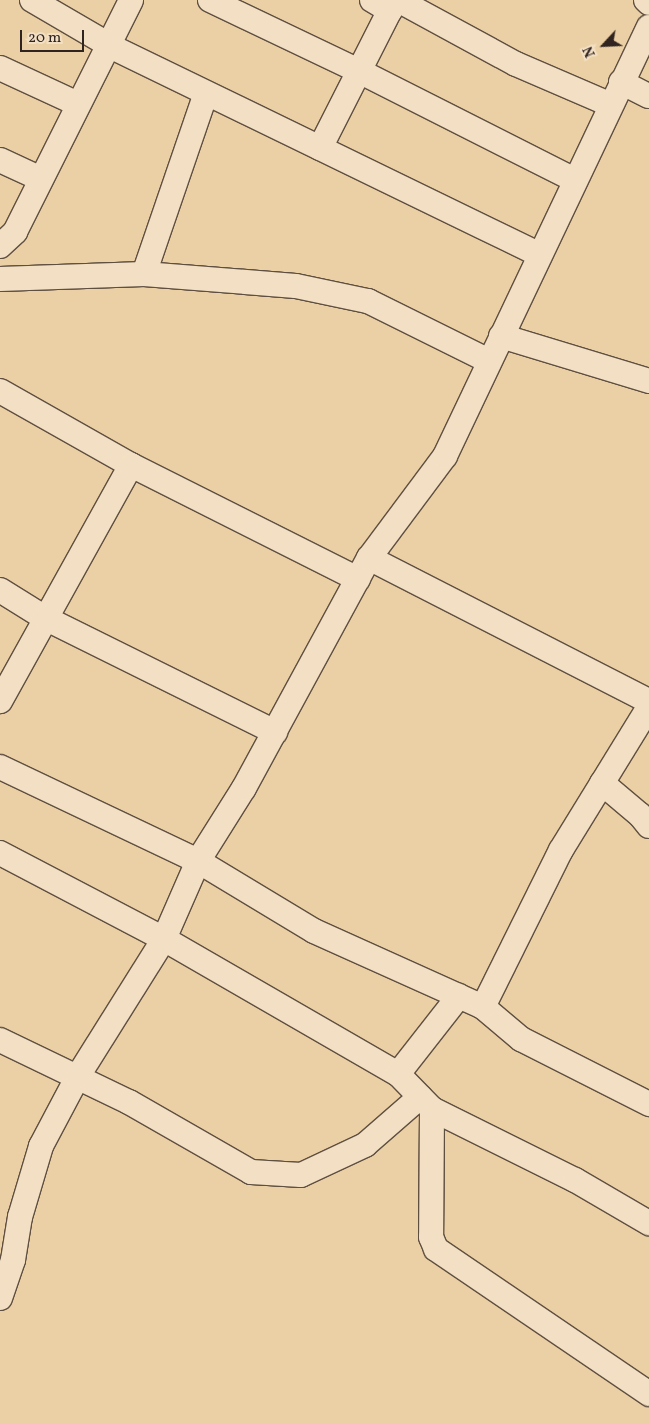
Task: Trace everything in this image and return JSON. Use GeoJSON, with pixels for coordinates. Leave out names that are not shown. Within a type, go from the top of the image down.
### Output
{"type":"FeatureCollection","features":[{"type":"Feature","properties":{"kind":"street"},"geometry":{"type":"LineString","coordinates":[[32,0],[108,44],[540,254]]}},
{"type":"Feature","properties":{"kind":"street"},"geometry":{"type":"LineString","coordinates":[[0,246],[15,232],[131,0]]}},
{"type":"Feature","properties":{"kind":"street"},"geometry":{"type":"LineString","coordinates":[[210,0],[360,71],[575,180]]}},
{"type":"Feature","properties":{"kind":"street"},"geometry":{"type":"LineString","coordinates":[[646,0],[649,3]]}},
{"type":"Feature","properties":{"kind":"street"},"geometry":{"type":"LineString","coordinates":[[320,148],[360,71],[389,3],[516,64],[610,105]]}},
{"type":"Feature","properties":{"kind":"street"},"geometry":{"type":"LineString","coordinates":[[0,1298],[8,1239],[20,1217],[41,1146],[78,1076],[164,939],[198,861],[275,732],[369,558],[444,456],[610,105],[649,27]]}},
{"type":"Feature","properties":{"kind":"street"},"geometry":{"type":"LineString","coordinates":[[0,68],[78,104]]}},
{"type":"Feature","properties":{"kind":"street"},"geometry":{"type":"LineString","coordinates":[[621,82],[649,96]]}},
{"type":"Feature","properties":{"kind":"street"},"geometry":{"type":"LineString","coordinates":[[144,274],[206,93]]}},
{"type":"Feature","properties":{"kind":"street"},"geometry":{"type":"LineString","coordinates":[[0,160],[41,180]]}},
{"type":"Feature","properties":{"kind":"street"},"geometry":{"type":"LineString","coordinates":[[0,279],[144,274],[296,286],[368,301],[489,360]]}},
{"type":"Feature","properties":{"kind":"street"},"geometry":{"type":"LineString","coordinates":[[501,336],[649,381]]}},
{"type":"Feature","properties":{"kind":"street"},"geometry":{"type":"LineString","coordinates":[[0,391],[131,465],[358,579]]}},
{"type":"Feature","properties":{"kind":"street"},"geometry":{"type":"LineString","coordinates":[[0,701],[131,465]]}},
{"type":"Feature","properties":{"kind":"street"},"geometry":{"type":"LineString","coordinates":[[369,558],[649,701]]}},
{"type":"Feature","properties":{"kind":"street"},"geometry":{"type":"LineString","coordinates":[[0,590],[45,618],[275,732]]}},
{"type":"Feature","properties":{"kind":"street"},"geometry":{"type":"LineString","coordinates":[[483,1007],[561,850],[649,708]]}},
{"type":"Feature","properties":{"kind":"street"},"geometry":{"type":"LineString","coordinates":[[0,767],[198,861],[314,932],[483,1007],[521,1039],[649,1104]]}},
{"type":"Feature","properties":{"kind":"street"},"geometry":{"type":"LineString","coordinates":[[602,783],[640,815],[649,826]]}},
{"type":"Feature","properties":{"kind":"street"},"geometry":{"type":"LineString","coordinates":[[0,853],[164,939],[398,1074],[426,1103],[575,1180],[649,1223]]}},
{"type":"Feature","properties":{"kind":"street"},"geometry":{"type":"LineString","coordinates":[[398,1074],[459,996]]}},
{"type":"Feature","properties":{"kind":"street"},"geometry":{"type":"LineString","coordinates":[[0,1040],[78,1076],[251,1172],[301,1175],[365,1145],[426,1103]]}},
{"type":"Feature","properties":{"kind":"street"},"geometry":{"type":"LineString","coordinates":[[426,1103],[431,1237],[436,1249],[649,1394]]}}]}
